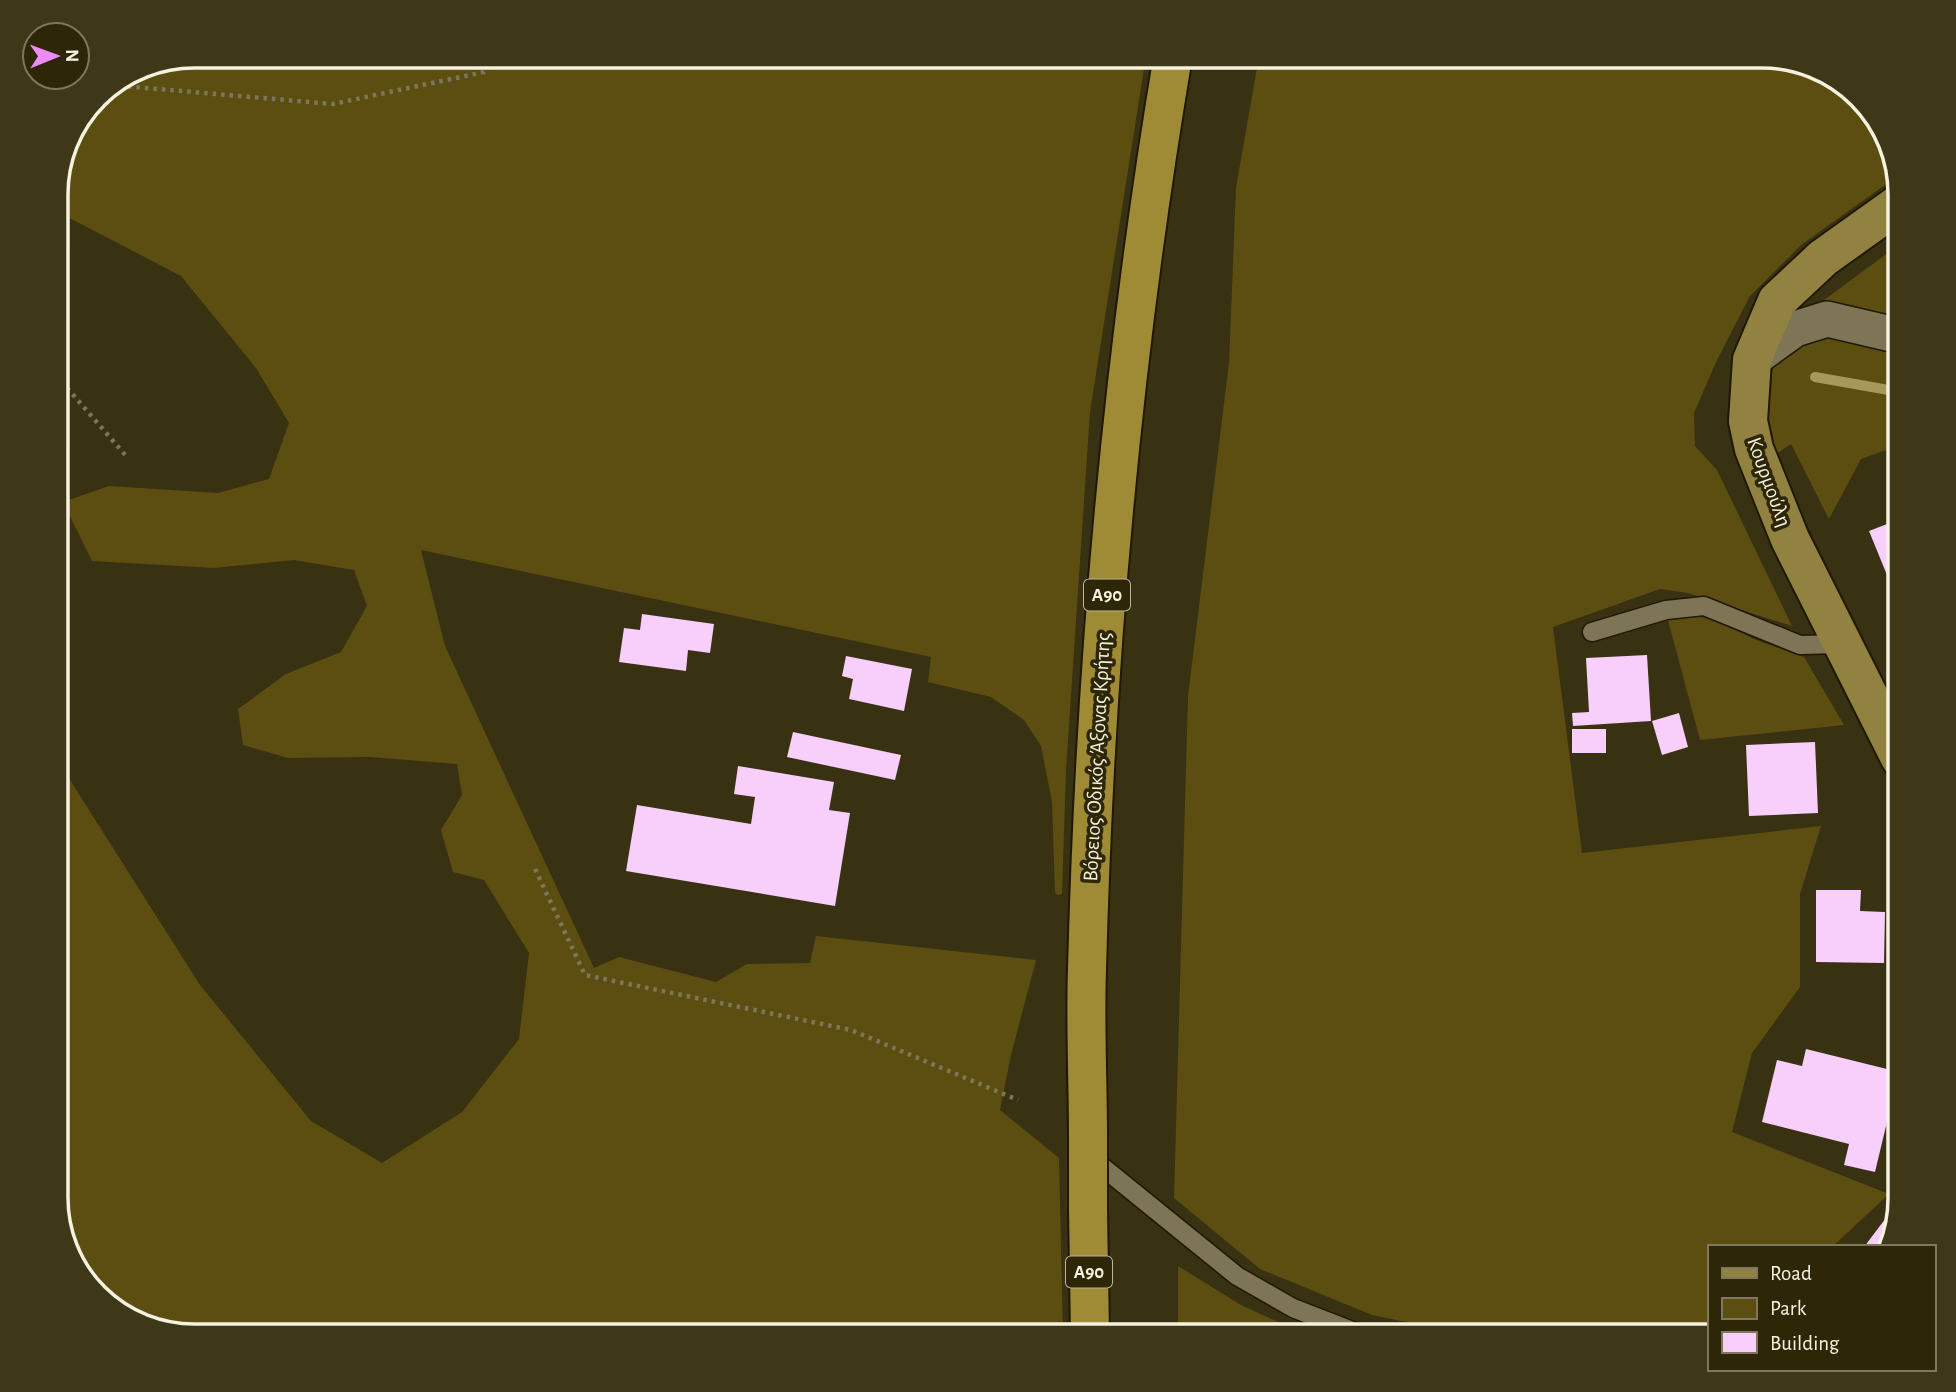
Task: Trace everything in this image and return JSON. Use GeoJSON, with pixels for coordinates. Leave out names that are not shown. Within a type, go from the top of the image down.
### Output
{"type":"FeatureCollection","features":[{"type":"Feature","properties":{"kind":"highway","name":"Βόρειος Οδικός Άξονας Κρήτης"},"geometry":{"type":"LineString","coordinates":[[1090,1324],[1084,1143],[1087,971],[1099,693],[1115,492],[1136,297],[1171,68]]}},
{"type":"Feature","properties":{"kind":"main road","name":"Κουρμούλη"},"geometry":{"type":"LineString","coordinates":[[1888,212],[1823,258],[1777,301],[1752,360],[1748,421],[1754,449],[1790,539],[1888,734]]}},
{"type":"Feature","properties":{"kind":"street"},"geometry":{"type":"LineString","coordinates":[[1752,360],[1795,329],[1827,319],[1888,333]]}},
{"type":"Feature","properties":{"kind":"lane"},"geometry":{"type":"LineString","coordinates":[[1592,632],[1666,610],[1704,606],[1800,645],[1842,644]]}},
{"type":"Feature","properties":{"kind":"lane"},"geometry":{"type":"LineString","coordinates":[[1084,1143],[1237,1276],[1293,1308],[1334,1324]]}},
{"type":"Feature","properties":{"kind":"path"},"geometry":{"type":"LineString","coordinates":[[128,86],[333,104],[484,72],[488,69]]}},
{"type":"Feature","properties":{"kind":"path"},"geometry":{"type":"LineString","coordinates":[[69,389],[127,457]]}},
{"type":"Feature","properties":{"kind":"path"},"geometry":{"type":"LineString","coordinates":[[535,869],[585,975],[851,1030],[1018,1100]]}},
{"type":"Feature","properties":{"kind":"green space"},"geometry":{"type":"Polygon","coordinates":[[[1144,68],[1090,412],[1066,770],[1062,894],[1057,895],[1055,892],[1052,802],[1041,746],[1024,720],[991,697],[928,682],[931,657],[421,550],[445,646],[594,968],[619,957],[716,982],[747,964],[810,963],[816,936],[1036,960],[1011,1055],[1000,1110],[1059,1158],[1063,1324],[194,1324],[169,1321],[146,1314],[117,1298],[99,1281],[78,1246],[69,1215],[69,778],[200,985],[311,1121],[382,1163],[462,1112],[519,1039],[529,953],[484,880],[453,872],[441,830],[462,795],[457,764],[370,757],[288,758],[243,745],[238,709],[286,674],[341,652],[367,606],[354,570],[294,560],[214,568],[92,561],[69,514],[69,500],[109,486],[218,493],[269,479],[289,423],[256,368],[181,276],[69,218],[69,177],[75,153],[89,124],[105,105],[124,89],[169,71],[1144,68]]]}},
{"type":"Feature","properties":{"kind":"green space"},"geometry":{"type":"Polygon","coordinates":[[[1257,68],[1779,69],[1818,81],[1839,94],[1857,111],[1875,138],[1887,183],[1801,245],[1750,296],[1717,360],[1694,413],[1695,446],[1717,470],[1792,626],[1688,593],[1660,589],[1553,627],[1582,853],[1821,826],[1800,894],[1800,987],[1752,1053],[1732,1132],[1888,1195],[1834,1245],[1708,1245],[1708,1324],[1417,1324],[1372,1315],[1260,1269],[1174,1198],[1188,696],[1229,363],[1236,188],[1257,68]]]}},
{"type":"Feature","properties":{"kind":"green space"},"geometry":{"type":"Polygon","coordinates":[[[1888,253],[1888,315],[1824,300],[1888,253]]]}},
{"type":"Feature","properties":{"kind":"green space"},"geometry":{"type":"Polygon","coordinates":[[[1819,335],[1888,347],[1888,449],[1861,459],[1829,519],[1791,444],[1776,454],[1765,401],[1776,357],[1819,335]]]}},
{"type":"Feature","properties":{"kind":"green space"},"geometry":{"type":"Polygon","coordinates":[[[1694,615],[1720,622],[1756,640],[1804,657],[1844,725],[1700,740],[1668,620],[1694,615]]]}},
{"type":"Feature","properties":{"kind":"green space"},"geometry":{"type":"Polygon","coordinates":[[[1178,1266],[1241,1305],[1283,1324],[1178,1324],[1178,1266]]]}},
{"type":"Feature","properties":{"kind":"building"},"geometry":{"type":"Polygon","coordinates":[[[1888,524],[1888,578],[1869,531],[1888,524]]]}},
{"type":"Feature","properties":{"kind":"building"},"geometry":{"type":"Polygon","coordinates":[[[642,614],[714,624],[710,653],[688,650],[686,671],[619,662],[624,628],[640,630],[642,614]]]}},
{"type":"Feature","properties":{"kind":"building"},"geometry":{"type":"Polygon","coordinates":[[[1647,655],[1651,721],[1573,726],[1572,713],[1589,712],[1586,658],[1647,655]]]}},
{"type":"Feature","properties":{"kind":"building"},"geometry":{"type":"Polygon","coordinates":[[[846,656],[912,669],[904,711],[849,699],[853,679],[842,676],[846,656]]]}},
{"type":"Feature","properties":{"kind":"building"},"geometry":{"type":"Polygon","coordinates":[[[1679,713],[1688,747],[1662,755],[1652,721],[1679,713]]]}},
{"type":"Feature","properties":{"kind":"building"},"geometry":{"type":"Polygon","coordinates":[[[1572,729],[1606,729],[1606,753],[1572,753],[1572,729]]]}},
{"type":"Feature","properties":{"kind":"building"},"geometry":{"type":"Polygon","coordinates":[[[793,732],[901,755],[895,780],[787,757],[793,732]]]}},
{"type":"Feature","properties":{"kind":"building"},"geometry":{"type":"Polygon","coordinates":[[[1815,742],[1818,813],[1749,816],[1746,745],[1815,742]]]}},
{"type":"Feature","properties":{"kind":"building"},"geometry":{"type":"Polygon","coordinates":[[[738,766],[834,782],[829,810],[850,813],[835,906],[626,871],[637,805],[751,824],[755,797],[734,794],[738,766]]]}},
{"type":"Feature","properties":{"kind":"building"},"geometry":{"type":"Polygon","coordinates":[[[1816,890],[1861,890],[1860,911],[1885,912],[1884,963],[1816,962],[1816,890]]]}},
{"type":"Feature","properties":{"kind":"building"},"geometry":{"type":"Polygon","coordinates":[[[1806,1049],[1888,1069],[1888,1118],[1875,1172],[1844,1165],[1849,1144],[1762,1122],[1777,1060],[1802,1066],[1806,1049]]]}},
{"type":"Feature","properties":{"kind":"building"},"geometry":{"type":"Polygon","coordinates":[[[1886,1217],[1879,1245],[1866,1245],[1886,1217]]]}},
{"type":"Feature","properties":{"kind":"waterway"},"geometry":{"type":"LineString","coordinates":[[1815,377],[1888,390]]}}]}
